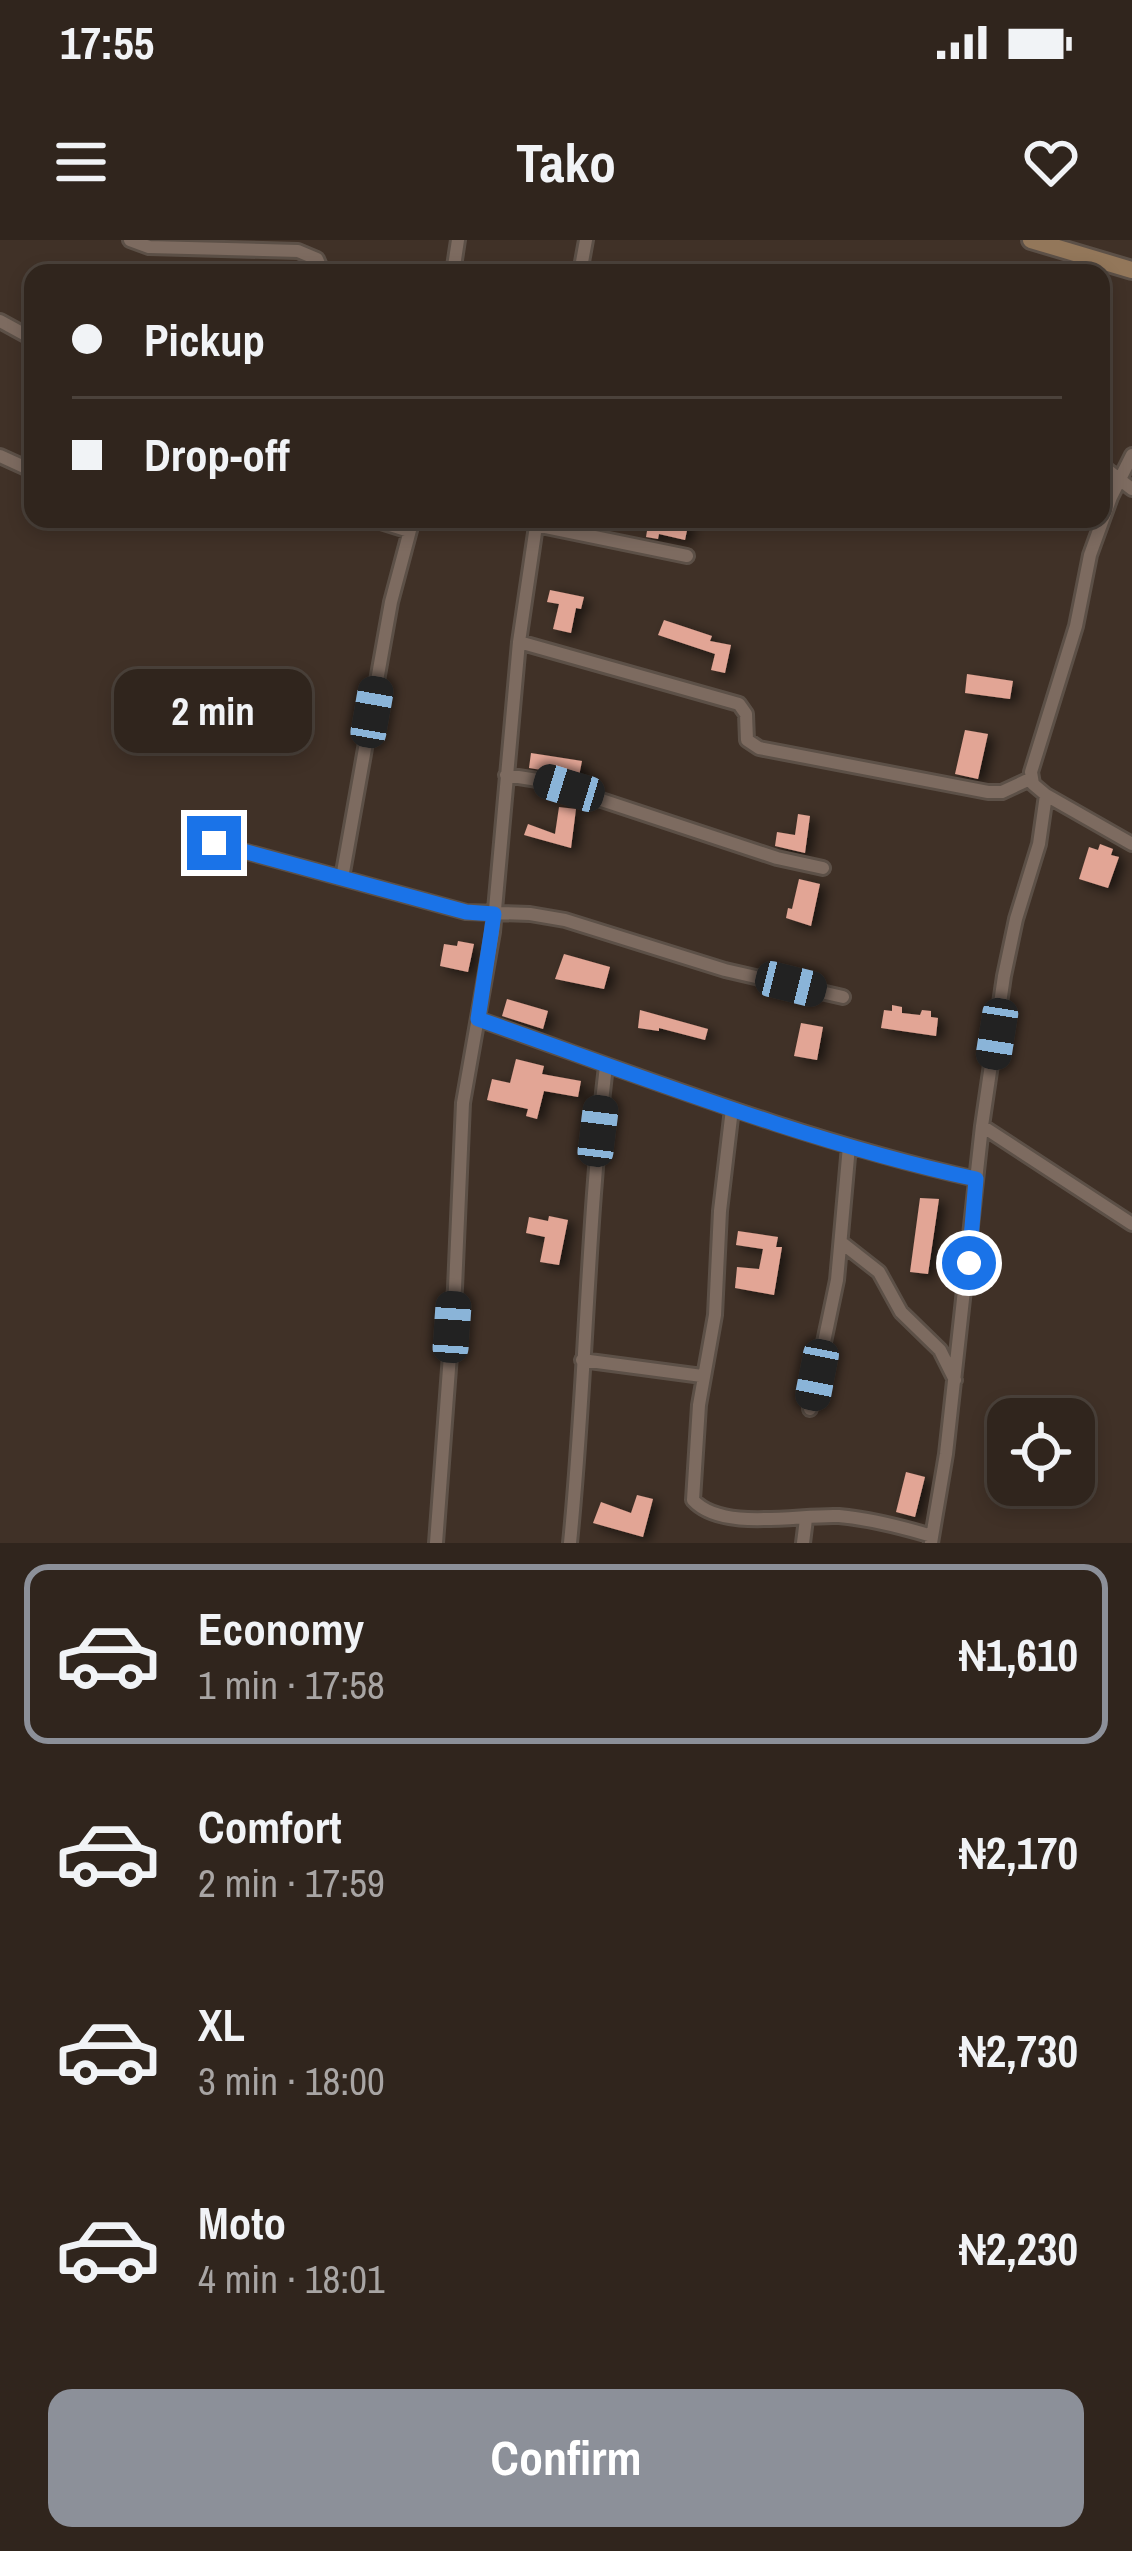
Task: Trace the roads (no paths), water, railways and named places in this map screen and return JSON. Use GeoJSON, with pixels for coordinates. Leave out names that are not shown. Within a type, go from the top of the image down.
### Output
{"type":"FeatureCollection","features":[{"type":"Feature","properties":{"kind":"main road"},"geometry":{"type":"LineString","coordinates":[[1031,240],[1065,245],[1132,270]]}},
{"type":"Feature","properties":{"kind":"street"},"geometry":{"type":"LineString","coordinates":[[130,240],[148,247],[298,251],[318,264]]}},
{"type":"Feature","properties":{"kind":"street"},"geometry":{"type":"LineString","coordinates":[[1110,502],[1132,455]]}},
{"type":"Feature","properties":{"kind":"street"},"geometry":{"type":"LineString","coordinates":[[1110,473],[1132,490]]}},
{"type":"Feature","properties":{"kind":"street"},"geometry":{"type":"LineString","coordinates":[[342,878],[391,602],[410,528]]}},
{"type":"Feature","properties":{"kind":"street"},"geometry":{"type":"LineString","coordinates":[[436,1543],[455,1288],[458,1147],[494,914],[519,642],[536,528]]}},
{"type":"Feature","properties":{"kind":"street"},"geometry":{"type":"LineString","coordinates":[[563,528],[687,556]]}},
{"type":"Feature","properties":{"kind":"street"},"geometry":{"type":"LineString","coordinates":[[519,642],[739,704],[746,714],[746,740],[759,748],[988,792],[1020,787],[1032,778],[1036,749],[1076,626],[1082,581],[1101,528]]}},
{"type":"Feature","properties":{"kind":"street"},"geometry":{"type":"LineString","coordinates":[[506,775],[544,781],[777,859],[823,868]]}},
{"type":"Feature","properties":{"kind":"street"},"geometry":{"type":"LineString","coordinates":[[1032,778],[1046,795],[1132,844]]}},
{"type":"Feature","properties":{"kind":"street"},"geometry":{"type":"LineString","coordinates":[[732,1109],[693,1499],[702,1510],[757,1519],[860,1518],[932,1539],[956,1381],[982,1126],[1004,976],[1039,844],[1046,795]]}},
{"type":"Feature","properties":{"kind":"street"},"geometry":{"type":"LineString","coordinates":[[214,843],[466,912],[565,920],[679,957],[843,997]]}},
{"type":"Feature","properties":{"kind":"street"},"geometry":{"type":"LineString","coordinates":[[478,1019],[732,1109],[976,1179]]}},
{"type":"Feature","properties":{"kind":"street"},"geometry":{"type":"LineString","coordinates":[[570,1543],[594,1163],[606,1066]]}},
{"type":"Feature","properties":{"kind":"street"},"geometry":{"type":"LineString","coordinates":[[982,1126],[1132,1224]]}},
{"type":"Feature","properties":{"kind":"street"},"geometry":{"type":"LineString","coordinates":[[810,1409],[842,1244],[849,1146]]}},
{"type":"Feature","properties":{"kind":"street"},"geometry":{"type":"LineString","coordinates":[[842,1244],[879,1272],[902,1312],[940,1350],[956,1381]]}},
{"type":"Feature","properties":{"kind":"street"},"geometry":{"type":"LineString","coordinates":[[582,1360],[702,1376]]}},
{"type":"Feature","properties":{"kind":"street"},"geometry":{"type":"LineString","coordinates":[[803,1543],[806,1519]]}}]}
